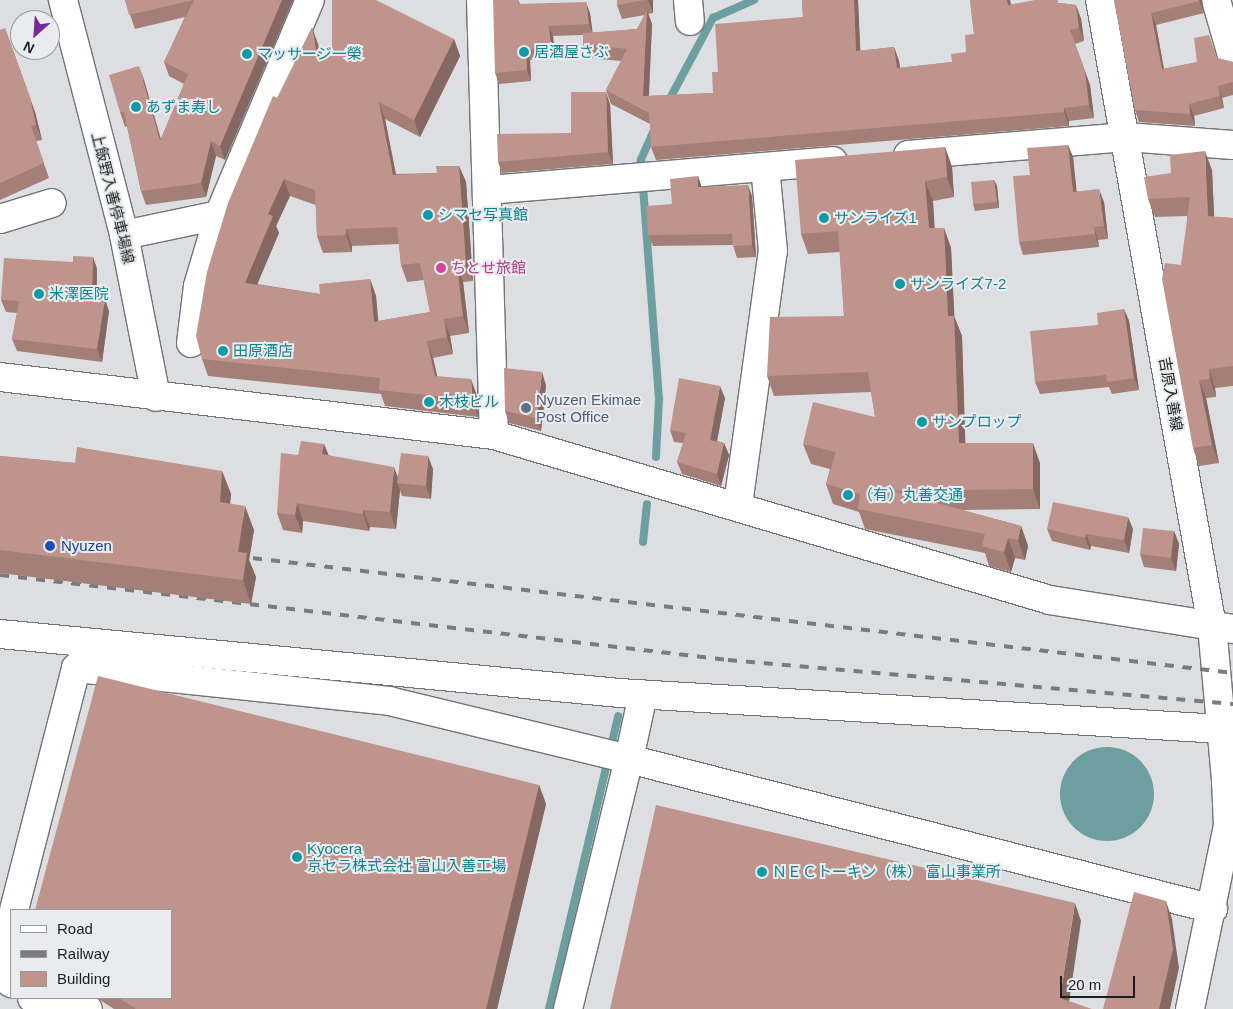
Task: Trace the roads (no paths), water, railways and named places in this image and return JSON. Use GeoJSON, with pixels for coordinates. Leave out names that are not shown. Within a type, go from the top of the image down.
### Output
{"type":"FeatureCollection","features":[{"type":"Feature","properties":{"kind":"street","name":"上飯野入善停車場線"},"geometry":{"type":"LineString","coordinates":[[63,0],[124,235],[156,397]]}},
{"type":"Feature","properties":{"kind":"street"},"geometry":{"type":"LineString","coordinates":[[191,342],[198,286],[219,215],[310,0]]}},
{"type":"Feature","properties":{"kind":"street"},"geometry":{"type":"LineString","coordinates":[[481,0],[489,190],[494,435]]}},
{"type":"Feature","properties":{"kind":"street","name":"吉原入善線"},"geometry":{"type":"LineString","coordinates":[[1100,0],[1222,628],[1222,729],[1230,784],[1228,826],[1213,909],[1190,1009]]}},
{"type":"Feature","properties":{"kind":"street"},"geometry":{"type":"LineString","coordinates":[[1216,0],[1233,59]]}},
{"type":"Feature","properties":{"kind":"street"},"geometry":{"type":"LineString","coordinates":[[489,190],[1126,137],[1233,145]]}},
{"type":"Feature","properties":{"kind":"street"},"geometry":{"type":"LineString","coordinates":[[738,505],[773,251],[765,167]]}},
{"type":"Feature","properties":{"kind":"street"},"geometry":{"type":"LineString","coordinates":[[0,219],[52,204]]}},
{"type":"Feature","properties":{"kind":"street"},"geometry":{"type":"LineString","coordinates":[[124,235],[219,215]]}},
{"type":"Feature","properties":{"kind":"street"},"geometry":{"type":"LineString","coordinates":[[0,377],[156,397],[494,435],[738,505],[1050,600],[1222,628]]}},
{"type":"Feature","properties":{"kind":"street"},"geometry":{"type":"LineString","coordinates":[[0,634],[643,694],[1222,729]]}},
{"type":"Feature","properties":{"kind":"street"},"geometry":{"type":"LineString","coordinates":[[14,909],[76,668],[389,701],[629,759],[1213,909]]}},
{"type":"Feature","properties":{"kind":"street"},"geometry":{"type":"LineString","coordinates":[[568,1009],[643,694]]}},
{"type":"Feature","properties":{"kind":"street"},"geometry":{"type":"LineString","coordinates":[[10,924],[2,954],[10,959]]}},
{"type":"Feature","properties":{"kind":"street"},"geometry":{"type":"LineString","coordinates":[[34,999],[49,1009]]}},
{"type":"Feature","properties":{"kind":"street"},"geometry":{"type":"LineString","coordinates":[[72,999],[88,1009]]}},
{"type":"Feature","properties":{"kind":"water"},"geometry":{"type":"Polygon","coordinates":[[[1107,747],[1125,750],[1140,761],[1151,776],[1154,794],[1151,812],[1140,827],[1125,838],[1107,841],[1089,838],[1074,827],[1063,812],[1060,794],[1063,776],[1074,761],[1089,750],[1107,747]]]}},
{"type":"Feature","properties":{"kind":"waterway"},"geometry":{"type":"LineString","coordinates":[[667,104],[713,18],[754,0]]}},
{"type":"Feature","properties":{"kind":"waterway"},"geometry":{"type":"LineString","coordinates":[[655,128],[641,160],[659,399],[656,457]]}},
{"type":"Feature","properties":{"kind":"waterway"},"geometry":{"type":"LineString","coordinates":[[643,542],[647,504]]}},
{"type":"Feature","properties":{"kind":"waterway"},"geometry":{"type":"LineString","coordinates":[[549,1009],[618,716]]}},
{"type":"Feature","properties":{"kind":"railway"},"geometry":{"type":"LineString","coordinates":[[235,556],[1233,673]]}},
{"type":"Feature","properties":{"kind":"railway"},"geometry":{"type":"LineString","coordinates":[[0,575],[728,660],[1233,704]]}},
{"type":"Feature","properties":{"kind":"place","name":"居酒屋さぶ"},"geometry":{"type":"Point","coordinates":[524,52]}},
{"type":"Feature","properties":{"kind":"place","name":"マッサージ一榮"},"geometry":{"type":"Point","coordinates":[247,54]}},
{"type":"Feature","properties":{"kind":"place","name":"あずま寿し"},"geometry":{"type":"Point","coordinates":[136,107]}},
{"type":"Feature","properties":{"kind":"place","name":"シマセ写真館"},"geometry":{"type":"Point","coordinates":[428,215]}},
{"type":"Feature","properties":{"kind":"place","name":"サンライズ1"},"geometry":{"type":"Point","coordinates":[824,218]}},
{"type":"Feature","properties":{"kind":"place","name":"ちとせ旅館"},"geometry":{"type":"Point","coordinates":[441,268]}},
{"type":"Feature","properties":{"kind":"place","name":"サンライズ7-2"},"geometry":{"type":"Point","coordinates":[900,284]}},
{"type":"Feature","properties":{"kind":"place","name":"米澤医院"},"geometry":{"type":"Point","coordinates":[39,294]}},
{"type":"Feature","properties":{"kind":"place","name":"田原酒店"},"geometry":{"type":"Point","coordinates":[223,351]}},
{"type":"Feature","properties":{"kind":"place","name":"木枝ビル"},"geometry":{"type":"Point","coordinates":[429,402]}},
{"type":"Feature","properties":{"kind":"place","name":"Nyuzen Ekimae Post Office"},"geometry":{"type":"Point","coordinates":[526,408]}},
{"type":"Feature","properties":{"kind":"place","name":"サンプロップ"},"geometry":{"type":"Point","coordinates":[922,422]}},
{"type":"Feature","properties":{"kind":"place","name":"（有）丸善交通"},"geometry":{"type":"Point","coordinates":[848,495]}},
{"type":"Feature","properties":{"kind":"place","name":"Nyuzen"},"geometry":{"type":"Point","coordinates":[50,546]}},
{"type":"Feature","properties":{"kind":"place","name":"Kyocera 京セラ株式会社 富山入善工場"},"geometry":{"type":"Point","coordinates":[297,857]}},
{"type":"Feature","properties":{"kind":"place","name":"ＮＥＣトーキン（株） 富山事業所"},"geometry":{"type":"Point","coordinates":[762,872]}}]}
